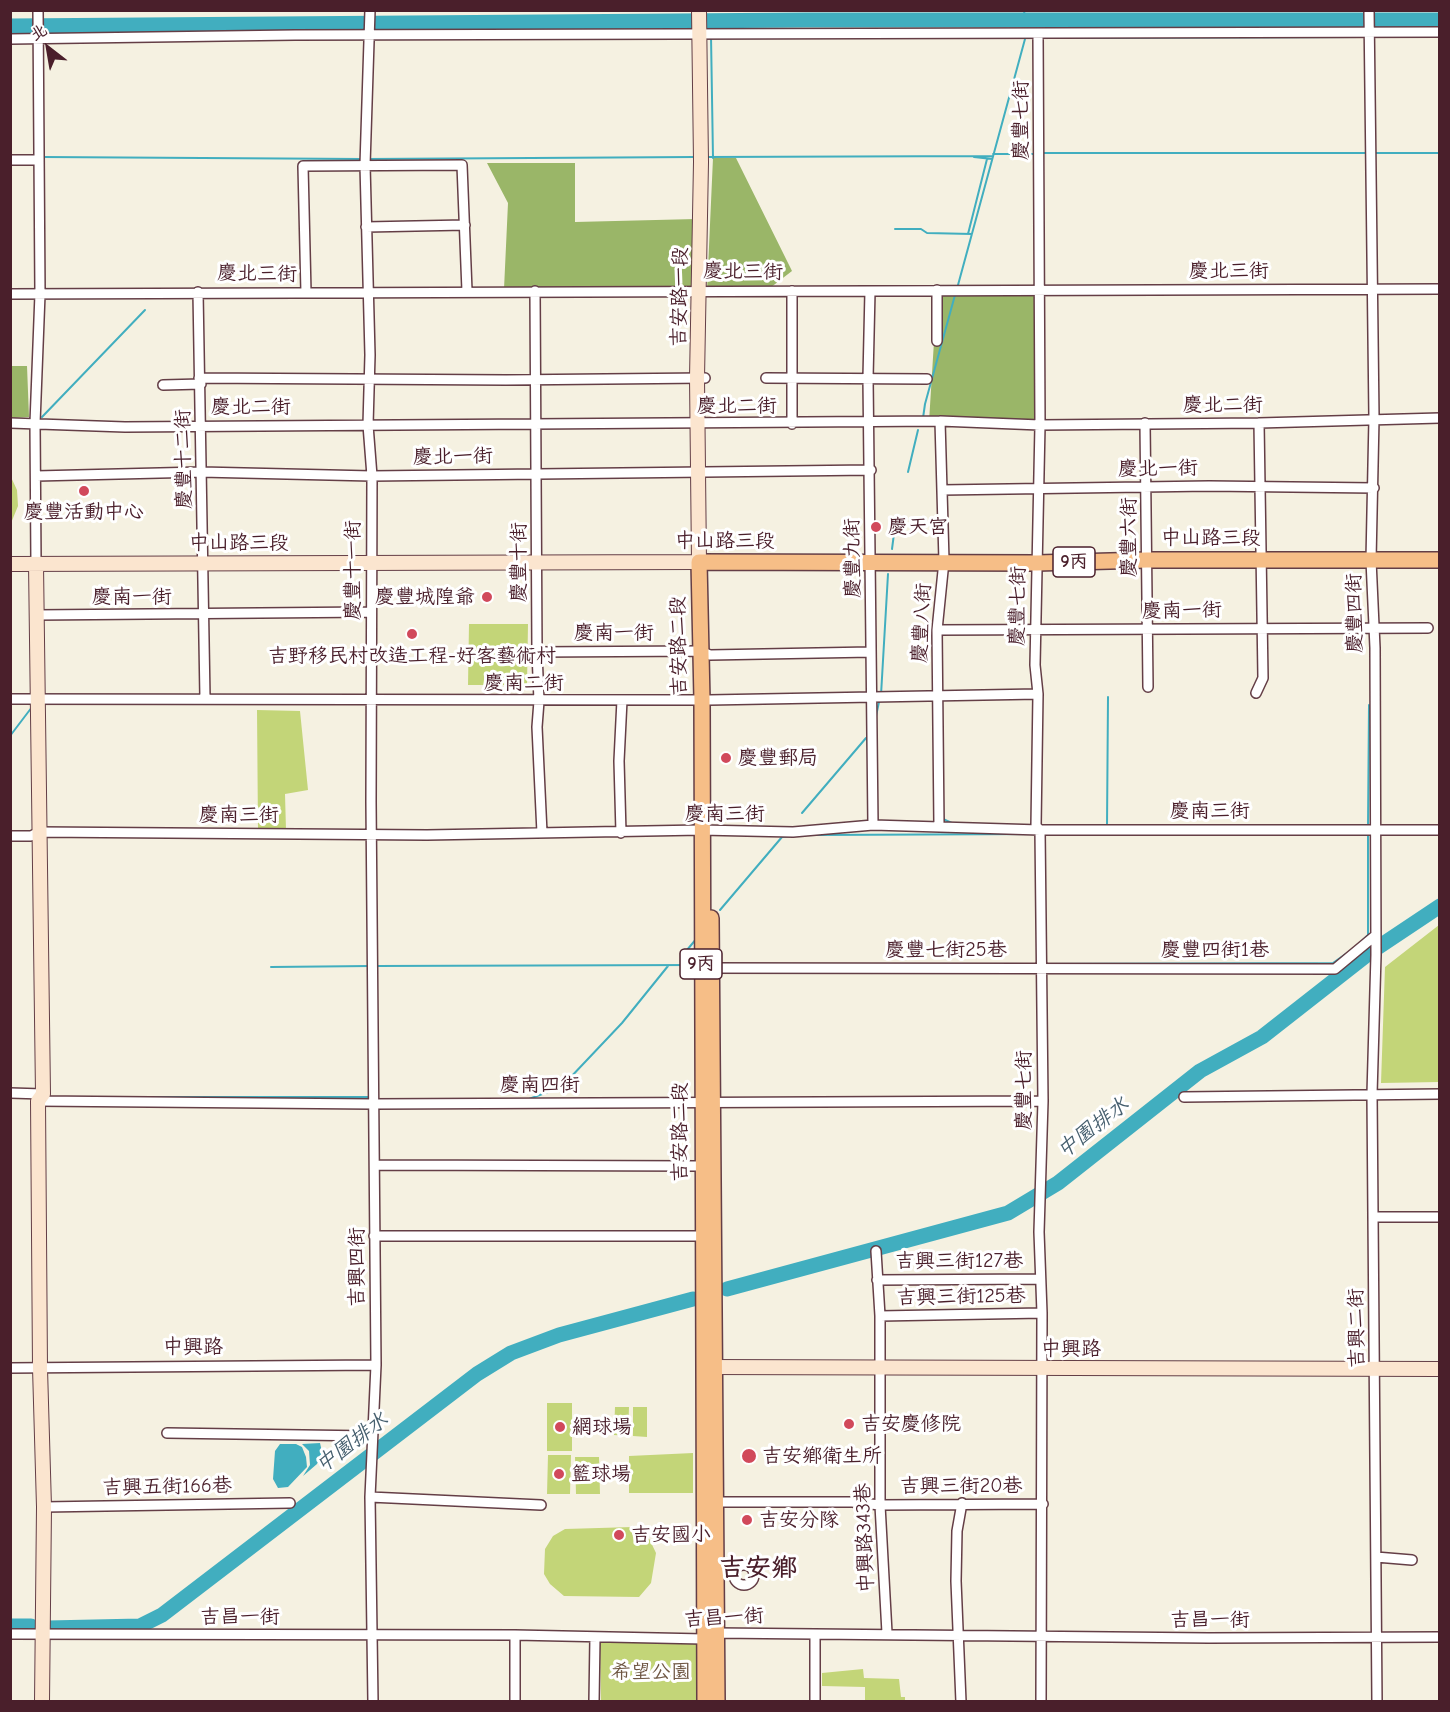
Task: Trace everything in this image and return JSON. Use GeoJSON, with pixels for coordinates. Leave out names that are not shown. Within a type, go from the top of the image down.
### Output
{"type":"FeatureCollection","features":[{"type":"Feature","properties":{"kind":"main road","name":"中山路三段"},"geometry":{"type":"LineString","coordinates":[[703,562],[1037,563],[1260,559],[1440,560]]}},
{"type":"Feature","properties":{"kind":"main road","name":"吉安路二段"},"geometry":{"type":"LineString","coordinates":[[703,562],[710,1502],[710,1636],[705,1701]]}},
{"type":"Feature","properties":{"kind":"main road","name":"吉安路二段"},"geometry":{"type":"LineString","coordinates":[[707,1102],[701,1166],[709,1367]]}},
{"type":"Feature","properties":{"kind":"main road","name":"吉安路二段"},"geometry":{"type":"LineString","coordinates":[[710,1636],[717,1701]]}},
{"type":"Feature","properties":{"kind":"street"},"geometry":{"type":"LineString","coordinates":[[38,10],[40,294],[35,423],[40,699],[40,1368],[44,1507],[42,1701]]}},
{"type":"Feature","properties":{"kind":"street","name":"慶豐十一街"},"geometry":{"type":"LineString","coordinates":[[370,10],[366,227],[369,291],[368,425],[372,476],[373,1104]]}},
{"type":"Feature","properties":{"kind":"street"},"geometry":{"type":"LineString","coordinates":[[699,10],[703,34]]}},
{"type":"Feature","properties":{"kind":"street"},"geometry":{"type":"LineString","coordinates":[[703,34],[708,10]]}},
{"type":"Feature","properties":{"kind":"street","name":"慶豐四街"},"geometry":{"type":"LineString","coordinates":[[1369,10],[1374,418],[1371,561],[1374,628],[1376,955]]}},
{"type":"Feature","properties":{"kind":"street"},"geometry":{"type":"LineString","coordinates":[[10,39],[284,34],[368,36],[1440,32]]}},
{"type":"Feature","properties":{"kind":"street","name":"吉安路一段"},"geometry":{"type":"LineString","coordinates":[[703,34],[704,290],[697,378],[702,424],[703,562]]}},
{"type":"Feature","properties":{"kind":"street","name":"慶豐七街"},"geometry":{"type":"LineString","coordinates":[[1038,34],[1040,489],[1036,630],[1038,694],[1036,826],[1040,830],[1043,1101],[1040,1176],[1043,1368],[1041,1701]]}},
{"type":"Feature","properties":{"kind":"street"},"geometry":{"type":"LineString","coordinates":[[10,160],[39,160]]}},
{"type":"Feature","properties":{"kind":"street"},"geometry":{"type":"LineString","coordinates":[[306,293],[303,166],[366,165],[462,165],[467,291]]}},
{"type":"Feature","properties":{"kind":"street"},"geometry":{"type":"LineString","coordinates":[[366,227],[465,225]]}},
{"type":"Feature","properties":{"kind":"street","name":"慶北三街"},"geometry":{"type":"LineString","coordinates":[[10,294],[1440,289]]}},
{"type":"Feature","properties":{"kind":"street"},"geometry":{"type":"LineString","coordinates":[[937,290],[937,341]]}},
{"type":"Feature","properties":{"kind":"street","name":"慶豐十街"},"geometry":{"type":"LineString","coordinates":[[535,291],[534,380],[539,701],[537,727],[542,833]]}},
{"type":"Feature","properties":{"kind":"street"},"geometry":{"type":"LineString","coordinates":[[792,291],[792,424]]}},
{"type":"Feature","properties":{"kind":"street","name":"慶豐九街"},"geometry":{"type":"LineString","coordinates":[[870,291],[868,378],[871,423],[873,825]]}},
{"type":"Feature","properties":{"kind":"street","name":"慶豐十二街"},"geometry":{"type":"LineString","coordinates":[[198,292],[204,518],[201,564],[205,698]]}},
{"type":"Feature","properties":{"kind":"street"},"geometry":{"type":"LineString","coordinates":[[163,385],[200,381],[296,379],[697,378]]}},
{"type":"Feature","properties":{"kind":"street"},"geometry":{"type":"LineString","coordinates":[[766,378],[927,380]]}},
{"type":"Feature","properties":{"kind":"street","name":"慶北二街"},"geometry":{"type":"LineString","coordinates":[[10,423],[124,427],[940,422],[1040,425],[1259,423],[1374,418],[1440,418]]}},
{"type":"Feature","properties":{"kind":"street","name":"慶豐八街"},"geometry":{"type":"LineString","coordinates":[[939,826],[937,630],[944,561],[940,422]]}},
{"type":"Feature","properties":{"kind":"street","name":"慶豐六街"},"geometry":{"type":"LineString","coordinates":[[1145,423],[1148,687]]}},
{"type":"Feature","properties":{"kind":"street"},"geometry":{"type":"LineString","coordinates":[[1256,693],[1263,678],[1259,423]]}},
{"type":"Feature","properties":{"kind":"street","name":"慶北一街"},"geometry":{"type":"LineString","coordinates":[[36,476],[201,472],[372,476],[871,470]]}},
{"type":"Feature","properties":{"kind":"street","name":"慶北一街"},"geometry":{"type":"LineString","coordinates":[[942,490],[1261,486],[1374,488]]}},
{"type":"Feature","properties":{"kind":"street","name":"中山路三段"},"geometry":{"type":"LineString","coordinates":[[10,564],[703,562]]}},
{"type":"Feature","properties":{"kind":"street","name":"慶南一街"},"geometry":{"type":"LineString","coordinates":[[37,615],[371,612]]}},
{"type":"Feature","properties":{"kind":"street","name":"慶南一街"},"geometry":{"type":"LineString","coordinates":[[937,630],[1428,628]]}},
{"type":"Feature","properties":{"kind":"street","name":"慶南一街"},"geometry":{"type":"LineString","coordinates":[[537,651],[872,652]]}},
{"type":"Feature","properties":{"kind":"street","name":"慶南二街"},"geometry":{"type":"LineString","coordinates":[[10,699],[539,701],[1038,694]]}},
{"type":"Feature","properties":{"kind":"street"},"geometry":{"type":"LineString","coordinates":[[621,833],[619,761],[622,700]]}},
{"type":"Feature","properties":{"kind":"street","name":"慶南三街"},"geometry":{"type":"LineString","coordinates":[[10,836],[31,836],[39,832],[793,832],[873,825],[1040,830],[1440,830]]}},
{"type":"Feature","properties":{"kind":"street","name":"慶豐四街1巷"},"geometry":{"type":"LineString","coordinates":[[1041,967],[1335,969],[1376,935]]}},
{"type":"Feature","properties":{"kind":"street","name":"吉興二街"},"geometry":{"type":"LineString","coordinates":[[1376,955],[1372,1094],[1377,1701]]}},
{"type":"Feature","properties":{"kind":"street","name":"慶豐七街25巷"},"geometry":{"type":"LineString","coordinates":[[707,968],[1041,967]]}},
{"type":"Feature","properties":{"kind":"street","name":"慶南四街"},"geometry":{"type":"LineString","coordinates":[[10,1093],[40,1097],[373,1104],[1043,1101]]}},
{"type":"Feature","properties":{"kind":"street"},"geometry":{"type":"LineString","coordinates":[[1184,1097],[1440,1094]]}},
{"type":"Feature","properties":{"kind":"street","name":"吉興四街"},"geometry":{"type":"LineString","coordinates":[[370,1497],[371,1433],[376,1365],[373,1104]]}},
{"type":"Feature","properties":{"kind":"street"},"geometry":{"type":"LineString","coordinates":[[375,1165],[701,1166]]}},
{"type":"Feature","properties":{"kind":"street"},"geometry":{"type":"LineString","coordinates":[[1374,1217],[1440,1217]]}},
{"type":"Feature","properties":{"kind":"street"},"geometry":{"type":"LineString","coordinates":[[374,1236],[702,1236]]}},
{"type":"Feature","properties":{"kind":"street","name":"中興路343巷"},"geometry":{"type":"LineString","coordinates":[[876,1251],[881,1368],[880,1505],[887,1634]]}},
{"type":"Feature","properties":{"kind":"street","name":"吉興三街127巷"},"geometry":{"type":"LineString","coordinates":[[877,1280],[1040,1279]]}},
{"type":"Feature","properties":{"kind":"street","name":"吉興三街125巷"},"geometry":{"type":"LineString","coordinates":[[880,1316],[1042,1313]]}},
{"type":"Feature","properties":{"kind":"street","name":"中興路"},"geometry":{"type":"LineString","coordinates":[[10,1368],[376,1365]]}},
{"type":"Feature","properties":{"kind":"street","name":"中興路"},"geometry":{"type":"LineString","coordinates":[[709,1367],[1440,1369]]}},
{"type":"Feature","properties":{"kind":"street"},"geometry":{"type":"LineString","coordinates":[[167,1433],[371,1433]]}},
{"type":"Feature","properties":{"kind":"street"},"geometry":{"type":"LineString","coordinates":[[374,1701],[370,1497],[541,1505]]}},
{"type":"Feature","properties":{"kind":"street","name":"吉興三街20巷"},"geometry":{"type":"LineString","coordinates":[[710,1502],[852,1502],[880,1505],[1043,1504]]}},
{"type":"Feature","properties":{"kind":"street","name":"吉興五街166巷"},"geometry":{"type":"LineString","coordinates":[[44,1507],[290,1503]]}},
{"type":"Feature","properties":{"kind":"street"},"geometry":{"type":"LineString","coordinates":[[961,1701],[957,1548],[962,1503]]}},
{"type":"Feature","properties":{"kind":"street"},"geometry":{"type":"LineString","coordinates":[[1376,1557],[1413,1560]]}},
{"type":"Feature","properties":{"kind":"street"},"geometry":{"type":"LineString","coordinates":[[710,1574],[735,1572]]}},
{"type":"Feature","properties":{"kind":"street","name":"吉昌一街"},"geometry":{"type":"LineString","coordinates":[[10,1634],[595,1637],[887,1634],[1440,1637]]}},
{"type":"Feature","properties":{"kind":"street"},"geometry":{"type":"LineString","coordinates":[[515,1635],[515,1701]]}},
{"type":"Feature","properties":{"kind":"street"},"geometry":{"type":"LineString","coordinates":[[815,1635],[815,1701]]}},
{"type":"Feature","properties":{"kind":"street"},"geometry":{"type":"LineString","coordinates":[[594,1701],[595,1637]]}},
{"type":"Feature","properties":{"kind":"green space"},"geometry":{"type":"Polygon","coordinates":[[[713,158],[736,158],[792,271],[766,291],[707,291],[713,158]]]}},
{"type":"Feature","properties":{"kind":"green space"},"geometry":{"type":"Polygon","coordinates":[[[487,163],[575,163],[575,222],[696,219],[700,290],[504,289],[508,203],[487,163]]]}},
{"type":"Feature","properties":{"kind":"green space"},"geometry":{"type":"Polygon","coordinates":[[[1037,289],[1038,421],[929,422],[937,293],[1037,289]]]}},
{"type":"Feature","properties":{"kind":"green space"},"geometry":{"type":"Polygon","coordinates":[[[11,366],[27,366],[29,417],[11,418],[11,366]]]}},
{"type":"Feature","properties":{"kind":"green space"},"geometry":{"type":"Polygon","coordinates":[[[10,475],[17,490],[18,506],[11,523],[10,475]]]}},
{"type":"Feature","properties":{"kind":"green space"},"geometry":{"type":"Polygon","coordinates":[[[469,624],[528,624],[527,685],[468,685],[469,624]]]}},
{"type":"Feature","properties":{"kind":"green space"},"geometry":{"type":"Polygon","coordinates":[[[257,710],[300,711],[308,790],[285,794],[286,830],[258,831],[257,710]]]}},
{"type":"Feature","properties":{"kind":"green space"},"geometry":{"type":"Polygon","coordinates":[[[1439,925],[1439,1082],[1381,1083],[1385,967],[1439,925]]]}},
{"type":"Feature","properties":{"kind":"green space","name":"網球場"},"geometry":{"type":"Polygon","coordinates":[[[547,1403],[572,1403],[572,1451],[547,1451],[547,1403]]]}},
{"type":"Feature","properties":{"kind":"green space"},"geometry":{"type":"Polygon","coordinates":[[[615,1407],[629,1407],[628,1436],[614,1435],[615,1407]]]}},
{"type":"Feature","properties":{"kind":"green space"},"geometry":{"type":"Polygon","coordinates":[[[633,1407],[647,1407],[647,1437],[633,1436],[633,1407]]]}},
{"type":"Feature","properties":{"kind":"green space"},"geometry":{"type":"Polygon","coordinates":[[[693,1453],[693,1493],[629,1493],[629,1456],[693,1453]]]}},
{"type":"Feature","properties":{"kind":"green space","name":"籃球場"},"geometry":{"type":"Polygon","coordinates":[[[548,1455],[571,1455],[570,1494],[547,1494],[548,1455]]]}},
{"type":"Feature","properties":{"kind":"green space"},"geometry":{"type":"Polygon","coordinates":[[[575,1457],[599,1457],[600,1494],[576,1494],[575,1457]]]}},
{"type":"Feature","properties":{"kind":"green space"},"geometry":{"type":"Polygon","coordinates":[[[633,1527],[645,1530],[656,1553],[651,1583],[639,1597],[564,1596],[550,1584],[544,1574],[545,1549],[553,1536],[565,1529],[633,1527]]]}},
{"type":"Feature","properties":{"kind":"green space","name":"希望公園"},"geometry":{"type":"Polygon","coordinates":[[[600,1642],[702,1642],[702,1701],[601,1701],[600,1642]]]}},
{"type":"Feature","properties":{"kind":"green space"},"geometry":{"type":"Polygon","coordinates":[[[863,1669],[864,1678],[899,1679],[901,1697],[905,1697],[905,1701],[865,1701],[865,1687],[822,1686],[822,1673],[863,1669]]]}},
{"type":"Feature","properties":{"kind":"water"},"geometry":{"type":"Polygon","coordinates":[[[320,1443],[322,1452],[317,1464],[303,1476],[310,1465],[309,1451],[302,1444],[320,1443]]]}},
{"type":"Feature","properties":{"kind":"water"},"geometry":{"type":"Polygon","coordinates":[[[280,1444],[296,1444],[302,1447],[307,1467],[288,1487],[278,1488],[273,1479],[275,1451],[280,1444]]]}},
{"type":"Feature","properties":{"kind":"waterway"},"geometry":{"type":"LineString","coordinates":[[1022,20],[1025,10]]}},
{"type":"Feature","properties":{"kind":"waterway"},"geometry":{"type":"LineString","coordinates":[[10,26],[806,20],[1440,20]]}},
{"type":"Feature","properties":{"kind":"waterway"},"geometry":{"type":"LineString","coordinates":[[1029,25],[1030,20]]}},
{"type":"Feature","properties":{"kind":"waterway"},"geometry":{"type":"LineString","coordinates":[[711,21],[711,30]]}},
{"type":"Feature","properties":{"kind":"waterway"},"geometry":{"type":"LineString","coordinates":[[711,36],[713,158]]}},
{"type":"Feature","properties":{"kind":"waterway"},"geometry":{"type":"LineString","coordinates":[[1041,38],[1365,37]]}},
{"type":"Feature","properties":{"kind":"waterway"},"geometry":{"type":"LineString","coordinates":[[1371,37],[1440,37]]}},
{"type":"Feature","properties":{"kind":"waterway"},"geometry":{"type":"LineString","coordinates":[[750,38],[1035,38]]}},
{"type":"Feature","properties":{"kind":"waterway"},"geometry":{"type":"LineString","coordinates":[[958,285],[1025,39]]}},
{"type":"Feature","properties":{"kind":"waterway"},"geometry":{"type":"LineString","coordinates":[[1041,153],[1366,153]]}},
{"type":"Feature","properties":{"kind":"waterway"},"geometry":{"type":"LineString","coordinates":[[1373,153],[1440,153]]}},
{"type":"Feature","properties":{"kind":"waterway"},"geometry":{"type":"LineString","coordinates":[[993,154],[1035,154]]}},
{"type":"Feature","properties":{"kind":"waterway"},"geometry":{"type":"LineString","coordinates":[[706,157],[993,156]]}},
{"type":"Feature","properties":{"kind":"waterway"},"geometry":{"type":"LineString","coordinates":[[43,157],[362,159]]}},
{"type":"Feature","properties":{"kind":"waterway"},"geometry":{"type":"LineString","coordinates":[[367,159],[695,157]]}},
{"type":"Feature","properties":{"kind":"waterway"},"geometry":{"type":"LineString","coordinates":[[974,157],[992,159]]}},
{"type":"Feature","properties":{"kind":"waterway"},"geometry":{"type":"LineString","coordinates":[[968,234],[987,159]]}},
{"type":"Feature","properties":{"kind":"waterway"},"geometry":{"type":"LineString","coordinates":[[895,229],[921,229],[927,233],[972,234]]}},
{"type":"Feature","properties":{"kind":"waterway"},"geometry":{"type":"LineString","coordinates":[[923,418],[955,295]]}},
{"type":"Feature","properties":{"kind":"waterway"},"geometry":{"type":"LineString","coordinates":[[42,417],[145,310]]}},
{"type":"Feature","properties":{"kind":"waterway"},"geometry":{"type":"LineString","coordinates":[[908,472],[918,430]]}},
{"type":"Feature","properties":{"kind":"waterway"},"geometry":{"type":"LineString","coordinates":[[892,549],[895,526]]}},
{"type":"Feature","properties":{"kind":"waterway"},"geometry":{"type":"LineString","coordinates":[[881,695],[888,574]]}},
{"type":"Feature","properties":{"kind":"waterway"},"geometry":{"type":"LineString","coordinates":[[1107,826],[1108,697]]}},
{"type":"Feature","properties":{"kind":"waterway"},"geometry":{"type":"LineString","coordinates":[[876,716],[879,702]]}},
{"type":"Feature","properties":{"kind":"waterway"},"geometry":{"type":"LineString","coordinates":[[1368,828],[1369,705]]}},
{"type":"Feature","properties":{"kind":"waterway"},"geometry":{"type":"LineString","coordinates":[[10,736],[32,707]]}},
{"type":"Feature","properties":{"kind":"waterway"},"geometry":{"type":"LineString","coordinates":[[802,813],[866,738]]}},
{"type":"Feature","properties":{"kind":"waterway"},"geometry":{"type":"LineString","coordinates":[[943,819],[954,824]]}},
{"type":"Feature","properties":{"kind":"waterway"},"geometry":{"type":"LineString","coordinates":[[1401,826],[1440,825]]}},
{"type":"Feature","properties":{"kind":"waterway"},"geometry":{"type":"LineString","coordinates":[[813,835],[1039,834]]}},
{"type":"Feature","properties":{"kind":"waterway"},"geometry":{"type":"LineString","coordinates":[[1363,940],[1368,935],[1368,834]]}},
{"type":"Feature","properties":{"kind":"waterway"},"geometry":{"type":"LineString","coordinates":[[720,910],[782,837],[790,836]]}},
{"type":"Feature","properties":{"kind":"waterway","name":"中園排水"},"geometry":{"type":"LineString","coordinates":[[727,1289],[1008,1213],[1058,1183],[1200,1071],[1262,1037],[1368,954],[1440,906]]}},
{"type":"Feature","properties":{"kind":"waterway"},"geometry":{"type":"LineString","coordinates":[[687,950],[697,938]]}},
{"type":"Feature","properties":{"kind":"waterway"},"geometry":{"type":"LineString","coordinates":[[1043,964],[1333,963],[1347,953]]}},
{"type":"Feature","properties":{"kind":"waterway"},"geometry":{"type":"LineString","coordinates":[[983,964],[1038,964]]}},
{"type":"Feature","properties":{"kind":"waterway"},"geometry":{"type":"LineString","coordinates":[[376,966],[697,965]]}},
{"type":"Feature","properties":{"kind":"waterway"},"geometry":{"type":"LineString","coordinates":[[271,967],[370,966]]}},
{"type":"Feature","properties":{"kind":"waterway"},"geometry":{"type":"LineString","coordinates":[[529,1099],[553,1090],[568,1080],[622,1023],[668,966]]}},
{"type":"Feature","properties":{"kind":"waterway"},"geometry":{"type":"LineString","coordinates":[[92,1097],[369,1097]]}},
{"type":"Feature","properties":{"kind":"waterway","name":"中園排水"},"geometry":{"type":"LineString","coordinates":[[48,1628],[140,1626],[162,1615],[477,1374],[511,1353],[559,1335],[693,1299]]}},
{"type":"Feature","properties":{"kind":"waterway","name":"中園排水"},"geometry":{"type":"LineString","coordinates":[[10,1626],[31,1626]]}},
{"type":"Feature","properties":{"kind":"place","name":"慶豐活動中心"},"geometry":{"type":"Point","coordinates":[84,491]}},
{"type":"Feature","properties":{"kind":"place","name":"慶天宮"},"geometry":{"type":"Point","coordinates":[876,527]}},
{"type":"Feature","properties":{"kind":"place","name":"慶豐城隍爺"},"geometry":{"type":"Point","coordinates":[487,597]}},
{"type":"Feature","properties":{"kind":"place","name":"吉野移民村改造工程-好客藝術村"},"geometry":{"type":"Point","coordinates":[412,634]}},
{"type":"Feature","properties":{"kind":"place","name":"慶豐郵局"},"geometry":{"type":"Point","coordinates":[726,758]}},
{"type":"Feature","properties":{"kind":"place","name":"吉安慶修院"},"geometry":{"type":"Point","coordinates":[849,1424]}},
{"type":"Feature","properties":{"kind":"place","name":"網球場"},"geometry":{"type":"Point","coordinates":[560,1427]}},
{"type":"Feature","properties":{"kind":"place","name":"吉安鄉衛生所"},"geometry":{"type":"Point","coordinates":[749,1456]}},
{"type":"Feature","properties":{"kind":"place","name":"籃球場"},"geometry":{"type":"Point","coordinates":[559,1474]}},
{"type":"Feature","properties":{"kind":"place","name":"吉安分隊"},"geometry":{"type":"Point","coordinates":[747,1520]}},
{"type":"Feature","properties":{"kind":"place","name":"吉安國小"},"geometry":{"type":"Point","coordinates":[619,1535]}},
{"type":"Feature","properties":{"kind":"district","name":"吉安鄉"},"geometry":{"type":"Point","coordinates":[758,1569]}}]}
